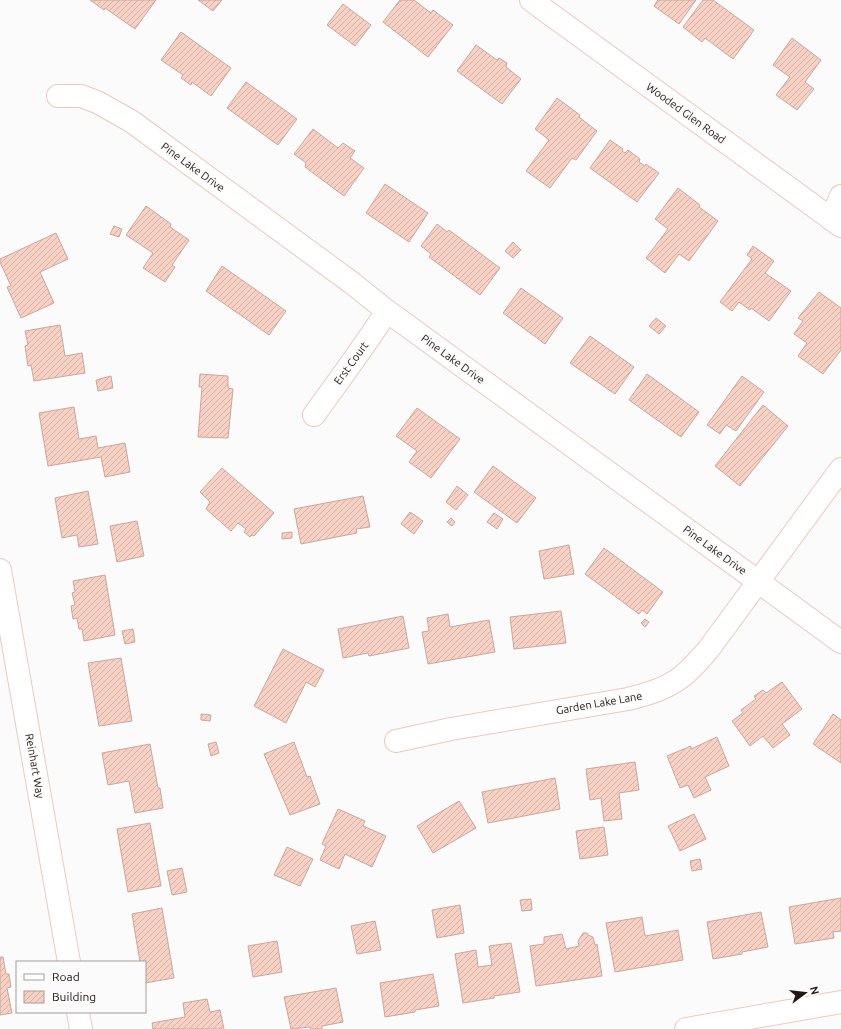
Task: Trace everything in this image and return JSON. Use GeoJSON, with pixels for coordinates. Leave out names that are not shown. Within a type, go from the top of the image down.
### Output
{"type":"FeatureCollection","features":[{"type":"Feature","properties":{"kind":"street","name":"Wooded Glen Road"},"geometry":{"type":"LineString","coordinates":[[531,0],[836,222]]}},
{"type":"Feature","properties":{"kind":"street","name":"Pine Lake Drive"},"geometry":{"type":"LineString","coordinates":[[58,96],[81,96],[97,102],[131,121],[352,283],[387,311],[841,642]]}},
{"type":"Feature","properties":{"kind":"street"},"geometry":{"type":"LineString","coordinates":[[836,222],[841,196]]}},
{"type":"Feature","properties":{"kind":"street","name":"Erst Court"},"geometry":{"type":"LineString","coordinates":[[314,415],[347,368],[370,339],[387,311]]}},
{"type":"Feature","properties":{"kind":"street","name":"Garden Lake Lane"},"geometry":{"type":"LineString","coordinates":[[396,741],[451,729],[628,700],[649,694],[686,674],[708,650],[841,469]]}},
{"type":"Feature","properties":{"kind":"street","name":"Reinhart Way"},"geometry":{"type":"LineString","coordinates":[[0,570],[69,961]]}},
{"type":"Feature","properties":{"kind":"street"},"geometry":{"type":"LineString","coordinates":[[686,1029],[841,1002]]}},
{"type":"Feature","properties":{"kind":"street"},"geometry":{"type":"LineString","coordinates":[[78,1013],[81,1029]]}},
{"type":"Feature","properties":{"kind":"building"},"geometry":{"type":"Polygon","coordinates":[[[90,0],[156,0],[135,29],[105,8],[104,10],[90,0]]]}},
{"type":"Feature","properties":{"kind":"building"},"geometry":{"type":"Polygon","coordinates":[[[198,0],[222,0],[213,11],[198,0]]]}},
{"type":"Feature","properties":{"kind":"building"},"geometry":{"type":"Polygon","coordinates":[[[400,0],[414,0],[431,13],[433,10],[453,25],[428,57],[383,22],[400,0]]]}},
{"type":"Feature","properties":{"kind":"building"},"geometry":{"type":"Polygon","coordinates":[[[658,0],[696,0],[679,24],[654,6],[658,0]]]}},
{"type":"Feature","properties":{"kind":"building"},"geometry":{"type":"Polygon","coordinates":[[[703,0],[713,0],[754,30],[733,59],[705,38],[702,42],[683,27],[703,0]]]}},
{"type":"Feature","properties":{"kind":"building"},"geometry":{"type":"Polygon","coordinates":[[[343,4],[371,25],[355,46],[327,25],[343,4]]]}},
{"type":"Feature","properties":{"kind":"building"},"geometry":{"type":"Polygon","coordinates":[[[181,32],[231,68],[211,96],[192,82],[191,85],[181,78],[183,75],[161,60],[181,32]]]}},
{"type":"Feature","properties":{"kind":"building"},"geometry":{"type":"Polygon","coordinates":[[[792,38],[821,60],[805,82],[814,89],[797,110],[776,95],[790,77],[773,65],[792,38]]]}},
{"type":"Feature","properties":{"kind":"building"},"geometry":{"type":"Polygon","coordinates":[[[476,45],[497,60],[499,58],[507,63],[506,67],[521,79],[502,104],[457,71],[476,45]]]}},
{"type":"Feature","properties":{"kind":"building"},"geometry":{"type":"Polygon","coordinates":[[[246,82],[297,119],[278,145],[227,108],[246,82]]]}},
{"type":"Feature","properties":{"kind":"building"},"geometry":{"type":"Polygon","coordinates":[[[557,98],[580,115],[579,117],[597,131],[576,160],[572,158],[550,188],[526,171],[549,140],[535,129],[557,98]]]}},
{"type":"Feature","properties":{"kind":"building"},"geometry":{"type":"Polygon","coordinates":[[[313,129],[338,148],[343,143],[355,151],[350,158],[364,168],[344,196],[305,167],[306,163],[294,154],[313,129]]]}},
{"type":"Feature","properties":{"kind":"building"},"geometry":{"type":"Polygon","coordinates":[[[610,140],[623,149],[622,151],[625,153],[628,150],[640,159],[639,162],[645,166],[646,164],[659,173],[637,202],[590,168],[610,140]]]}},
{"type":"Feature","properties":{"kind":"building"},"geometry":{"type":"Polygon","coordinates":[[[385,184],[428,213],[409,242],[366,213],[385,184]]]}},
{"type":"Feature","properties":{"kind":"building"},"geometry":{"type":"Polygon","coordinates":[[[678,188],[700,205],[699,207],[718,221],[689,261],[679,254],[665,273],[646,258],[668,229],[655,219],[678,188]]]}},
{"type":"Feature","properties":{"kind":"building"},"geometry":{"type":"Polygon","coordinates":[[[146,206],[171,224],[170,227],[189,240],[172,265],[175,267],[165,282],[143,268],[153,253],[126,235],[146,206]]]}},
{"type":"Feature","properties":{"kind":"building"},"geometry":{"type":"Polygon","coordinates":[[[437,224],[447,232],[449,230],[500,268],[480,295],[429,257],[431,254],[421,246],[437,224]]]}},
{"type":"Feature","properties":{"kind":"building"},"geometry":{"type":"Polygon","coordinates":[[[114,226],[122,229],[119,237],[110,234],[114,226]]]}},
{"type":"Feature","properties":{"kind":"building"},"geometry":{"type":"Polygon","coordinates":[[[56,233],[68,259],[40,272],[54,303],[21,318],[7,287],[11,286],[0,259],[56,233]]]}},
{"type":"Feature","properties":{"kind":"building"},"geometry":{"type":"Polygon","coordinates":[[[513,242],[521,250],[513,258],[505,251],[513,242]]]}},
{"type":"Feature","properties":{"kind":"building"},"geometry":{"type":"Polygon","coordinates":[[[753,246],[774,261],[765,273],[791,291],[769,321],[751,308],[750,310],[739,302],[732,311],[720,302],[752,259],[747,255],[753,246]]]}},
{"type":"Feature","properties":{"kind":"building"},"geometry":{"type":"Polygon","coordinates":[[[222,266],[286,311],[269,335],[206,291],[222,266]]]}},
{"type":"Feature","properties":{"kind":"building"},"geometry":{"type":"Polygon","coordinates":[[[521,288],[563,318],[545,344],[503,313],[521,288]]]}},
{"type":"Feature","properties":{"kind":"building"},"geometry":{"type":"Polygon","coordinates":[[[819,292],[841,308],[841,350],[823,374],[798,356],[807,343],[794,334],[803,321],[798,318],[819,292]]]}},
{"type":"Feature","properties":{"kind":"building"},"geometry":{"type":"Polygon","coordinates":[[[656,318],[666,326],[659,334],[649,326],[656,318]]]}},
{"type":"Feature","properties":{"kind":"building"},"geometry":{"type":"Polygon","coordinates":[[[60,325],[65,356],[82,353],[85,373],[34,381],[31,365],[28,366],[25,346],[28,345],[25,331],[60,325]]]}},
{"type":"Feature","properties":{"kind":"building"},"geometry":{"type":"Polygon","coordinates":[[[590,336],[634,367],[615,394],[570,363],[590,336]]]}},
{"type":"Feature","properties":{"kind":"building"},"geometry":{"type":"Polygon","coordinates":[[[200,374],[228,376],[228,388],[233,389],[228,438],[198,437],[202,387],[199,387],[200,374]]]}},
{"type":"Feature","properties":{"kind":"building"},"geometry":{"type":"Polygon","coordinates":[[[647,374],[699,412],[681,437],[629,400],[647,374]]]}},
{"type":"Feature","properties":{"kind":"building"},"geometry":{"type":"Polygon","coordinates":[[[111,376],[113,388],[98,391],[96,380],[111,376]]]}},
{"type":"Feature","properties":{"kind":"building"},"geometry":{"type":"Polygon","coordinates":[[[742,376],[764,392],[736,431],[726,425],[720,434],[707,425],[742,376]]]}},
{"type":"Feature","properties":{"kind":"building"},"geometry":{"type":"Polygon","coordinates":[[[763,405],[788,426],[740,486],[715,466],[763,405]]]}},
{"type":"Feature","properties":{"kind":"building"},"geometry":{"type":"Polygon","coordinates":[[[74,407],[79,439],[96,436],[98,448],[125,443],[130,472],[105,477],[101,457],[48,466],[39,413],[74,407]]]}},
{"type":"Feature","properties":{"kind":"building"},"geometry":{"type":"Polygon","coordinates":[[[417,408],[460,439],[431,478],[409,462],[417,451],[396,436],[417,408]]]}},
{"type":"Feature","properties":{"kind":"building"},"geometry":{"type":"Polygon","coordinates":[[[493,466],[536,498],[517,523],[474,492],[493,466]]]}},
{"type":"Feature","properties":{"kind":"building"},"geometry":{"type":"Polygon","coordinates":[[[222,468],[274,513],[254,536],[252,535],[250,537],[244,532],[246,529],[238,523],[231,531],[206,509],[210,502],[200,492],[222,468]]]}},
{"type":"Feature","properties":{"kind":"building"},"geometry":{"type":"Polygon","coordinates":[[[457,486],[468,495],[456,510],[446,502],[457,486]]]}},
{"type":"Feature","properties":{"kind":"building"},"geometry":{"type":"Polygon","coordinates":[[[88,491],[98,544],[79,547],[77,535],[62,538],[55,498],[88,491]]]}},
{"type":"Feature","properties":{"kind":"building"},"geometry":{"type":"Polygon","coordinates":[[[363,496],[370,527],[356,529],[357,533],[301,544],[294,509],[363,496]]]}},
{"type":"Feature","properties":{"kind":"building"},"geometry":{"type":"Polygon","coordinates":[[[410,512],[423,521],[414,534],[401,524],[410,512]]]}},
{"type":"Feature","properties":{"kind":"building"},"geometry":{"type":"Polygon","coordinates":[[[494,513],[503,519],[497,529],[487,522],[494,513]]]}},
{"type":"Feature","properties":{"kind":"building"},"geometry":{"type":"Polygon","coordinates":[[[451,518],[455,522],[452,526],[447,522],[451,518]]]}},
{"type":"Feature","properties":{"kind":"building"},"geometry":{"type":"Polygon","coordinates":[[[137,521],[144,556],[117,562],[110,526],[137,521]]]}},
{"type":"Feature","properties":{"kind":"building"},"geometry":{"type":"Polygon","coordinates":[[[292,532],[292,538],[282,539],[282,533],[292,532]]]}},
{"type":"Feature","properties":{"kind":"building"},"geometry":{"type":"Polygon","coordinates":[[[569,545],[574,574],[544,579],[539,551],[569,545]]]}},
{"type":"Feature","properties":{"kind":"building"},"geometry":{"type":"Polygon","coordinates":[[[604,548],[663,592],[647,614],[642,610],[639,614],[585,574],[604,548]]]}},
{"type":"Feature","properties":{"kind":"building"},"geometry":{"type":"Polygon","coordinates":[[[105,575],[115,635],[84,641],[82,629],[79,629],[77,618],[73,619],[71,606],[75,605],[72,593],[75,592],[73,581],[105,575]]]}},
{"type":"Feature","properties":{"kind":"building"},"geometry":{"type":"Polygon","coordinates":[[[561,611],[566,643],[514,649],[510,617],[561,611]]]}},
{"type":"Feature","properties":{"kind":"building"},"geometry":{"type":"Polygon","coordinates":[[[448,614],[450,627],[489,620],[495,652],[428,664],[422,632],[429,631],[427,618],[448,614]]]}},
{"type":"Feature","properties":{"kind":"building"},"geometry":{"type":"Polygon","coordinates":[[[403,616],[409,648],[369,656],[368,653],[343,658],[338,629],[403,616]]]}},
{"type":"Feature","properties":{"kind":"building"},"geometry":{"type":"Polygon","coordinates":[[[645,619],[649,622],[645,627],[641,623],[645,619]]]}},
{"type":"Feature","properties":{"kind":"building"},"geometry":{"type":"Polygon","coordinates":[[[133,629],[135,642],[125,644],[122,631],[133,629]]]}},
{"type":"Feature","properties":{"kind":"building"},"geometry":{"type":"Polygon","coordinates":[[[283,649],[324,670],[315,687],[306,682],[286,723],[254,706],[283,649]]]}},
{"type":"Feature","properties":{"kind":"building"},"geometry":{"type":"Polygon","coordinates":[[[121,658],[132,721],[99,726],[88,663],[121,658]]]}},
{"type":"Feature","properties":{"kind":"building"},"geometry":{"type":"Polygon","coordinates":[[[782,682],[802,709],[782,724],[790,735],[773,748],[763,736],[750,746],[732,721],[743,713],[741,710],[756,699],[754,696],[763,690],[766,693],[782,682]]]}},
{"type":"Feature","properties":{"kind":"building"},"geometry":{"type":"Polygon","coordinates":[[[201,714],[211,715],[210,721],[201,720],[201,714]]]}},
{"type":"Feature","properties":{"kind":"building"},"geometry":{"type":"Polygon","coordinates":[[[833,714],[841,720],[841,763],[813,744],[833,714]]]}},
{"type":"Feature","properties":{"kind":"building"},"geometry":{"type":"Polygon","coordinates":[[[717,737],[729,766],[705,777],[711,790],[694,798],[688,785],[680,788],[667,756],[691,746],[691,749],[717,737]]]}},
{"type":"Feature","properties":{"kind":"building"},"geometry":{"type":"Polygon","coordinates":[[[216,742],[219,753],[211,756],[208,744],[216,742]]]}},
{"type":"Feature","properties":{"kind":"building"},"geometry":{"type":"Polygon","coordinates":[[[294,742],[307,777],[310,776],[320,804],[290,815],[264,754],[294,742]]]}},
{"type":"Feature","properties":{"kind":"building"},"geometry":{"type":"Polygon","coordinates":[[[150,744],[163,808],[135,813],[129,781],[108,785],[102,753],[150,744]]]}},
{"type":"Feature","properties":{"kind":"building"},"geometry":{"type":"Polygon","coordinates":[[[635,762],[639,790],[619,793],[622,819],[604,821],[601,798],[590,800],[586,769],[635,762]]]}},
{"type":"Feature","properties":{"kind":"building"},"geometry":{"type":"Polygon","coordinates":[[[555,778],[560,809],[488,823],[482,792],[555,778]]]}},
{"type":"Feature","properties":{"kind":"building"},"geometry":{"type":"Polygon","coordinates":[[[459,801],[476,828],[433,853],[417,826],[459,801]]]}},
{"type":"Feature","properties":{"kind":"building"},"geometry":{"type":"Polygon","coordinates":[[[338,809],[365,821],[363,826],[386,836],[372,867],[345,854],[339,869],[320,860],[326,846],[322,844],[338,809]]]}},
{"type":"Feature","properties":{"kind":"building"},"geometry":{"type":"Polygon","coordinates":[[[694,814],[706,839],[680,851],[668,826],[694,814]]]}},
{"type":"Feature","properties":{"kind":"building"},"geometry":{"type":"Polygon","coordinates":[[[150,823],[161,886],[128,892],[117,829],[150,823]]]}},
{"type":"Feature","properties":{"kind":"building"},"geometry":{"type":"Polygon","coordinates":[[[604,827],[608,855],[580,859],[576,831],[604,827]]]}},
{"type":"Feature","properties":{"kind":"building"},"geometry":{"type":"Polygon","coordinates":[[[287,847],[313,859],[300,886],[274,875],[287,847]]]}},
{"type":"Feature","properties":{"kind":"building"},"geometry":{"type":"Polygon","coordinates":[[[700,859],[702,869],[692,871],[690,861],[700,859]]]}},
{"type":"Feature","properties":{"kind":"building"},"geometry":{"type":"Polygon","coordinates":[[[182,868],[187,892],[172,895],[167,871],[182,868]]]}},
{"type":"Feature","properties":{"kind":"building"},"geometry":{"type":"Polygon","coordinates":[[[841,898],[841,931],[833,932],[834,938],[795,944],[789,907],[841,898]]]}},
{"type":"Feature","properties":{"kind":"building"},"geometry":{"type":"Polygon","coordinates":[[[531,899],[532,910],[522,911],[520,900],[531,899]]]}},
{"type":"Feature","properties":{"kind":"building"},"geometry":{"type":"Polygon","coordinates":[[[460,905],[464,933],[437,938],[432,910],[460,905]]]}},
{"type":"Feature","properties":{"kind":"building"},"geometry":{"type":"Polygon","coordinates":[[[162,908],[174,978],[146,983],[146,961],[140,961],[132,914],[162,908]]]}},
{"type":"Feature","properties":{"kind":"building"},"geometry":{"type":"Polygon","coordinates":[[[761,912],[768,947],[742,952],[742,954],[713,959],[707,922],[761,912]]]}},
{"type":"Feature","properties":{"kind":"building"},"geometry":{"type":"Polygon","coordinates":[[[642,917],[645,936],[678,930],[683,960],[615,972],[606,923],[642,917]]]}},
{"type":"Feature","properties":{"kind":"building"},"geometry":{"type":"Polygon","coordinates":[[[375,921],[381,950],[357,954],[351,926],[375,921]]]}},
{"type":"Feature","properties":{"kind":"building"},"geometry":{"type":"Polygon","coordinates":[[[583,933],[587,933],[593,937],[595,945],[597,944],[602,976],[536,986],[530,946],[544,944],[544,937],[562,934],[566,949],[579,946],[578,941],[583,933]]]}},
{"type":"Feature","properties":{"kind":"building"},"geometry":{"type":"Polygon","coordinates":[[[277,941],[282,972],[253,977],[248,946],[277,941]]]}},
{"type":"Feature","properties":{"kind":"building"},"geometry":{"type":"Polygon","coordinates":[[[511,943],[520,992],[463,1003],[455,954],[476,950],[478,967],[492,965],[489,946],[511,943]]]}},
{"type":"Feature","properties":{"kind":"building"},"geometry":{"type":"Polygon","coordinates":[[[0,957],[3,957],[6,974],[9,974],[11,987],[7,988],[12,1013],[0,1015],[0,957]]]}},
{"type":"Feature","properties":{"kind":"building"},"geometry":{"type":"Polygon","coordinates":[[[433,974],[439,1006],[385,1017],[380,983],[433,974]]]}},
{"type":"Feature","properties":{"kind":"building"},"geometry":{"type":"Polygon","coordinates":[[[336,988],[343,1022],[322,1026],[322,1029],[311,1029],[310,1027],[291,1029],[284,997],[336,988]]]}},
{"type":"Feature","properties":{"kind":"building"},"geometry":{"type":"Polygon","coordinates":[[[207,999],[210,1012],[220,1010],[224,1029],[153,1029],[152,1023],[185,1017],[183,1003],[207,999]]]}}]}
